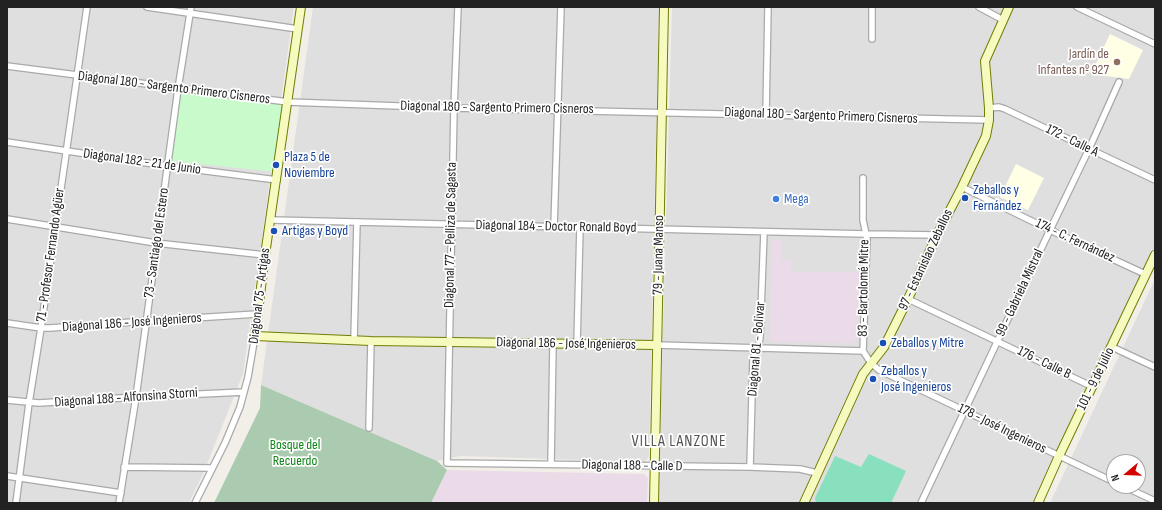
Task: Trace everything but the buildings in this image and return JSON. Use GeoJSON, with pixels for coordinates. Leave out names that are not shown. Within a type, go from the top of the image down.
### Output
{"type":"FeatureCollection","features":[{"type":"Feature","properties":{"kind":"street","name":"71 - Profesor Fernando Agüer"},"geometry":{"type":"LineString","coordinates":[[16,503],[29,403],[87,7]]}},
{"type":"Feature","properties":{"kind":"street"},"geometry":{"type":"LineString","coordinates":[[147,7],[190,10],[298,29]]}},
{"type":"Feature","properties":{"kind":"street","name":"Diagonal 75 - Artigas"},"geometry":{"type":"LineString","coordinates":[[195,503],[225,443],[240,407],[248,377],[301,7]]}},
{"type":"Feature","properties":{"kind":"street","name":"Diagonal 77 - Pelliza de Sagasta"},"geometry":{"type":"LineString","coordinates":[[447,463],[454,108],[458,7]]}},
{"type":"Feature","properties":{"kind":"street"},"geometry":{"type":"LineString","coordinates":[[554,226],[561,7]]}},
{"type":"Feature","properties":{"kind":"street","name":"79 - Juana Manso"},"geometry":{"type":"LineString","coordinates":[[654,503],[664,7]]}},
{"type":"Feature","properties":{"kind":"street"},"geometry":{"type":"LineString","coordinates":[[766,114],[768,7]]}},
{"type":"Feature","properties":{"kind":"street"},"geometry":{"type":"LineString","coordinates":[[872,7],[872,39]]}},
{"type":"Feature","properties":{"kind":"street"},"geometry":{"type":"LineString","coordinates":[[979,7],[1003,20]]}},
{"type":"Feature","properties":{"kind":"street","name":"97 - Estanislao Zeballos"},"geometry":{"type":"LineString","coordinates":[[804,503],[863,374],[884,347],[986,136],[989,120],[985,61],[1009,7]]}},
{"type":"Feature","properties":{"kind":"street"},"geometry":{"type":"LineString","coordinates":[[1077,7],[1155,44]]}},
{"type":"Feature","properties":{"kind":"street","name":"73 - Santiago del Estero"},"geometry":{"type":"LineString","coordinates":[[120,503],[190,10]]}},
{"type":"Feature","properties":{"kind":"street","name":"Diagonal 180 - Sargento Primero Cisneros"},"geometry":{"type":"LineString","coordinates":[[7,66],[288,102],[454,108],[989,120]]}},
{"type":"Feature","properties":{"kind":"street","name":"99 - Gabriela Mistral"},"geometry":{"type":"LineString","coordinates":[[921,503],[1089,149],[1119,82]]}},
{"type":"Feature","properties":{"kind":"street","name":"172 - Calle A"},"geometry":{"type":"LineString","coordinates":[[988,108],[999,107],[1006,109],[1155,180]]}},
{"type":"Feature","properties":{"kind":"street","name":"Diagonal 182 - 21 de Junio"},"geometry":{"type":"LineString","coordinates":[[7,142],[167,166],[277,180]]}},
{"type":"Feature","properties":{"kind":"street","name":"83 - Bartolomé Mitre"},"geometry":{"type":"LineString","coordinates":[[862,351],[867,244],[863,220],[863,178]]}},
{"type":"Feature","properties":{"kind":"street","name":"174 - C. Fernández"},"geometry":{"type":"LineString","coordinates":[[962,187],[1145,274]]}},
{"type":"Feature","properties":{"kind":"street"},"geometry":{"type":"LineString","coordinates":[[7,219],[156,243],[265,255]]}},
{"type":"Feature","properties":{"kind":"street","name":"Diagonal 184 - Doctor Ronald Boyd"},"geometry":{"type":"LineString","coordinates":[[270,220],[937,235]]}},
{"type":"Feature","properties":{"kind":"street"},"geometry":{"type":"LineString","coordinates":[[354,340],[358,222]]}},
{"type":"Feature","properties":{"kind":"street"},"geometry":{"type":"LineString","coordinates":[[577,344],[580,227]]}},
{"type":"Feature","properties":{"kind":"street","name":"Diagonal 81 - Bolivar"},"geometry":{"type":"LineString","coordinates":[[750,467],[753,359],[760,338],[764,232]]}},
{"type":"Feature","properties":{"kind":"street","name":"101 - 9 de Julio"},"geometry":{"type":"LineString","coordinates":[[1038,503],[1155,255]]}},
{"type":"Feature","properties":{"kind":"street","name":"176 - Calle B"},"geometry":{"type":"LineString","coordinates":[[908,299],[1092,387]]}},
{"type":"Feature","properties":{"kind":"street","name":"Diagonal 186 - José Ingenieros"},"geometry":{"type":"LineString","coordinates":[[7,323],[50,328],[258,314]]}},
{"type":"Feature","properties":{"kind":"street","name":"Diagonal 186 - José Ingenieros"},"geometry":{"type":"LineString","coordinates":[[255,336],[371,341],[658,345],[862,351]]}},
{"type":"Feature","properties":{"kind":"street"},"geometry":{"type":"LineString","coordinates":[[369,428],[371,341]]}},
{"type":"Feature","properties":{"kind":"street"},"geometry":{"type":"LineString","coordinates":[[551,464],[553,344]]}},
{"type":"Feature","properties":{"kind":"street"},"geometry":{"type":"LineString","coordinates":[[1112,347],[1155,367]]}},
{"type":"Feature","properties":{"kind":"street"},"geometry":{"type":"LineString","coordinates":[[862,351],[871,363]]}},
{"type":"Feature","properties":{"kind":"street","name":"178 - José Ingenieros"},"geometry":{"type":"LineString","coordinates":[[871,363],[879,370],[1106,478]]}},
{"type":"Feature","properties":{"kind":"street","name":"Diagonal 188 - Alfonsina Storni"},"geometry":{"type":"LineString","coordinates":[[7,400],[39,403],[244,392]]}},
{"type":"Feature","properties":{"kind":"street","name":"Diagonal 188 - Calle D"},"geometry":{"type":"LineString","coordinates":[[447,463],[750,467],[800,469],[817,472]]}},
{"type":"Feature","properties":{"kind":"street"},"geometry":{"type":"LineString","coordinates":[[124,467],[212,468]]}},
{"type":"Feature","properties":{"kind":"street"},"geometry":{"type":"LineString","coordinates":[[7,476],[121,493]]}},
{"type":"Feature","properties":{"kind":"street"},"geometry":{"type":"LineString","coordinates":[[1140,494],[1155,501]]}},
{"type":"Feature","properties":{"kind":"shaded area"},"geometry":{"type":"Polygon","coordinates":[[[7,7],[294,7],[243,374],[203,474],[189,503],[7,503],[7,7]]]}},
{"type":"Feature","properties":{"kind":"shaded area"},"geometry":{"type":"Polygon","coordinates":[[[313,7],[659,7],[649,456],[645,462],[460,456],[437,461],[261,385],[313,7]]]}},
{"type":"Feature","properties":{"kind":"shaded area"},"geometry":{"type":"Polygon","coordinates":[[[672,7],[1155,7],[1155,249],[1034,503],[658,503],[672,7]]]}},
{"type":"Feature","properties":{"kind":"shaded area","name":"Jardín de Infantes nº 927"},"geometry":{"type":"Polygon","coordinates":[[[1110,34],[1143,50],[1129,79],[1091,74],[1110,34]]]}},
{"type":"Feature","properties":{"kind":"shaded area"},"geometry":{"type":"Polygon","coordinates":[[[1016,164],[1044,178],[1028,210],[1000,197],[1016,164]]]}},
{"type":"Feature","properties":{"kind":"shaded area"},"geometry":{"type":"Polygon","coordinates":[[[775,240],[782,240],[781,260],[791,260],[791,272],[859,272],[857,340],[854,343],[774,342],[770,337],[772,243],[775,240]]]}},
{"type":"Feature","properties":{"kind":"shaded area"},"geometry":{"type":"Polygon","coordinates":[[[1155,279],[1155,503],[1050,503],[1155,279]]]}},
{"type":"Feature","properties":{"kind":"shaded area"},"geometry":{"type":"Polygon","coordinates":[[[447,470],[644,474],[648,478],[647,503],[431,503],[447,470]]]}},
{"type":"Feature","properties":{"kind":"green space"},"geometry":{"type":"Polygon","coordinates":[[[179,92],[285,105],[277,172],[170,161],[179,92]]]}},
{"type":"Feature","properties":{"kind":"green space","name":"Bosque del Recuerdo"},"geometry":{"type":"Polygon","coordinates":[[[261,385],[437,461],[447,470],[431,503],[214,503],[260,408],[261,385]]]}},
{"type":"Feature","properties":{"kind":"green space"},"geometry":{"type":"Polygon","coordinates":[[[869,454],[906,471],[891,503],[816,503],[815,498],[835,456],[861,467],[869,454]]]}},
{"type":"Feature","properties":{"kind":"place","name":"Jardín de Infantes nº 927"},"geometry":{"type":"Point","coordinates":[1117,62]}},
{"type":"Feature","properties":{"kind":"place","name":"Plaza 5 de Noviembre"},"geometry":{"type":"Point","coordinates":[276,165]}},
{"type":"Feature","properties":{"kind":"place","name":"Zeballos y Fernández"},"geometry":{"type":"Point","coordinates":[965,198]}},
{"type":"Feature","properties":{"kind":"place","name":"Mega"},"geometry":{"type":"Point","coordinates":[776,199]}},
{"type":"Feature","properties":{"kind":"place","name":"Artigas y Boyd"},"geometry":{"type":"Point","coordinates":[274,231]}},
{"type":"Feature","properties":{"kind":"place","name":"Zeballos y Mitre"},"geometry":{"type":"Point","coordinates":[883,343]}},
{"type":"Feature","properties":{"kind":"place","name":"Zeballos y José Ingenieros"},"geometry":{"type":"Point","coordinates":[873,379]}},
{"type":"Feature","properties":{"kind":"district","name":"VILLA LANZONE"},"geometry":{"type":"Point","coordinates":[679,442]}}]}
